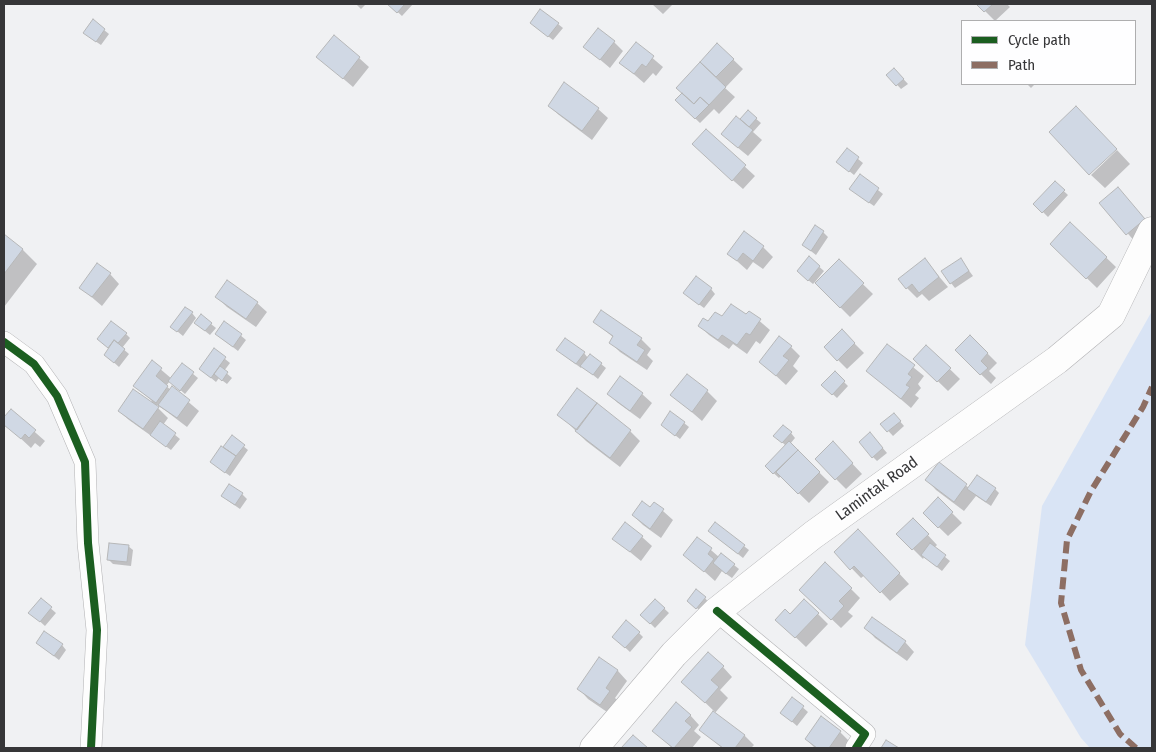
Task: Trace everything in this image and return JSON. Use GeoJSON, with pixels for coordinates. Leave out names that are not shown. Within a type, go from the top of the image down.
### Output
{"type":"FeatureCollection","features":[{"type":"Feature","properties":{"kind":"main road","name":"Lamintak Road"},"geometry":{"type":"LineString","coordinates":[[594,748],[674,654],[717,611],[813,534],[1057,360],[1111,315],[1152,230]]}},
{"type":"Feature","properties":{"kind":"street"},"geometry":{"type":"LineString","coordinates":[[4,342],[34,364],[58,396],[85,462],[88,543],[97,630],[91,748]]}},
{"type":"Feature","properties":{"kind":"street"},"geometry":{"type":"LineString","coordinates":[[717,611],[865,734],[856,748]]}},
{"type":"Feature","properties":{"kind":"shaded area"},"geometry":{"type":"Polygon","coordinates":[[[1152,311],[1152,748],[1090,748],[1081,738],[1025,645],[1042,506],[1152,311]]]}},
{"type":"Feature","properties":{"kind":"building"},"geometry":{"type":"Polygon","coordinates":[[[387,4],[405,4],[397,13],[387,4]]]}},
{"type":"Feature","properties":{"kind":"building"},"geometry":{"type":"Polygon","coordinates":[[[976,4],[993,4],[984,12],[976,4]]]}},
{"type":"Feature","properties":{"kind":"building"},"geometry":{"type":"Polygon","coordinates":[[[540,9],[559,23],[548,37],[530,23],[540,9]]]}},
{"type":"Feature","properties":{"kind":"building"},"geometry":{"type":"Polygon","coordinates":[[[93,19],[105,29],[96,42],[83,33],[93,19]]]}},
{"type":"Feature","properties":{"kind":"building"},"geometry":{"type":"Polygon","coordinates":[[[598,28],[615,41],[600,60],[583,47],[598,28]]]}},
{"type":"Feature","properties":{"kind":"building"},"geometry":{"type":"Polygon","coordinates":[[[334,35],[360,57],[343,79],[316,57],[334,35]]]}},
{"type":"Feature","properties":{"kind":"building"},"geometry":{"type":"Polygon","coordinates":[[[636,42],[654,56],[646,67],[642,64],[634,74],[619,63],[636,42]]]}},
{"type":"Feature","properties":{"kind":"building"},"geometry":{"type":"Polygon","coordinates":[[[717,43],[734,59],[716,77],[700,62],[717,43]]]}},
{"type":"Feature","properties":{"kind":"building"},"geometry":{"type":"Polygon","coordinates":[[[700,62],[726,87],[709,105],[700,97],[694,104],[676,88],[700,62]]]}},
{"type":"Feature","properties":{"kind":"building"},"geometry":{"type":"Polygon","coordinates":[[[894,68],[904,79],[896,86],[886,75],[894,68]]]}},
{"type":"Feature","properties":{"kind":"building"},"geometry":{"type":"Polygon","coordinates":[[[564,82],[599,108],[582,131],[548,106],[564,82]]]}},
{"type":"Feature","properties":{"kind":"building"},"geometry":{"type":"Polygon","coordinates":[[[682,93],[694,104],[700,97],[709,105],[695,119],[675,100],[682,93]]]}},
{"type":"Feature","properties":{"kind":"building"},"geometry":{"type":"Polygon","coordinates":[[[1076,106],[1117,149],[1089,175],[1049,132],[1076,106]]]}},
{"type":"Feature","properties":{"kind":"building"},"geometry":{"type":"Polygon","coordinates":[[[748,110],[757,118],[749,127],[740,119],[748,110]]]}},
{"type":"Feature","properties":{"kind":"building"},"geometry":{"type":"Polygon","coordinates":[[[736,116],[753,130],[738,148],[721,134],[736,116]]]}},
{"type":"Feature","properties":{"kind":"building"},"geometry":{"type":"Polygon","coordinates":[[[706,129],[746,165],[732,181],[692,144],[706,129]]]}},
{"type":"Feature","properties":{"kind":"building"},"geometry":{"type":"Polygon","coordinates":[[[847,148],[859,157],[849,172],[836,162],[847,148]]]}},
{"type":"Feature","properties":{"kind":"building"},"geometry":{"type":"Polygon","coordinates":[[[860,174],[879,188],[869,203],[849,189],[860,174]]]}},
{"type":"Feature","properties":{"kind":"building"},"geometry":{"type":"Polygon","coordinates":[[[1055,181],[1065,190],[1042,213],[1033,204],[1055,181]]]}},
{"type":"Feature","properties":{"kind":"building"},"geometry":{"type":"Polygon","coordinates":[[[1118,187],[1145,219],[1126,235],[1099,203],[1118,187]]]}},
{"type":"Feature","properties":{"kind":"building"},"geometry":{"type":"Polygon","coordinates":[[[1070,222],[1107,257],[1086,279],[1050,244],[1070,222]]]}},
{"type":"Feature","properties":{"kind":"building"},"geometry":{"type":"Polygon","coordinates":[[[815,225],[824,231],[811,251],[802,245],[815,225]]]}},
{"type":"Feature","properties":{"kind":"building"},"geometry":{"type":"Polygon","coordinates":[[[744,231],[764,246],[753,261],[743,253],[737,261],[727,254],[744,231]]]}},
{"type":"Feature","properties":{"kind":"building"},"geometry":{"type":"Polygon","coordinates":[[[4,234],[23,249],[4,274],[4,234]]]}},
{"type":"Feature","properties":{"kind":"building"},"geometry":{"type":"Polygon","coordinates":[[[809,256],[820,266],[808,281],[797,271],[809,256]]]}},
{"type":"Feature","properties":{"kind":"building"},"geometry":{"type":"Polygon","coordinates":[[[925,258],[939,277],[919,293],[912,284],[906,289],[898,279],[925,258]]]}},
{"type":"Feature","properties":{"kind":"building"},"geometry":{"type":"Polygon","coordinates":[[[961,258],[969,271],[950,284],[941,271],[961,258]]]}},
{"type":"Feature","properties":{"kind":"building"},"geometry":{"type":"Polygon","coordinates":[[[839,259],[864,283],[840,308],[815,283],[839,259]]]}},
{"type":"Feature","properties":{"kind":"building"},"geometry":{"type":"Polygon","coordinates":[[[97,263],[111,273],[92,297],[79,288],[97,263]]]}},
{"type":"Feature","properties":{"kind":"building"},"geometry":{"type":"Polygon","coordinates":[[[696,276],[712,288],[699,305],[683,293],[696,276]]]}},
{"type":"Feature","properties":{"kind":"building"},"geometry":{"type":"Polygon","coordinates":[[[227,280],[258,302],[246,319],[215,297],[227,280]]]}},
{"type":"Feature","properties":{"kind":"building"},"geometry":{"type":"Polygon","coordinates":[[[731,304],[746,314],[749,311],[761,319],[750,335],[746,333],[737,345],[722,335],[718,340],[698,326],[703,318],[708,321],[715,312],[722,316],[731,304]]]}},
{"type":"Feature","properties":{"kind":"building"},"geometry":{"type":"Polygon","coordinates":[[[185,307],[193,312],[177,332],[170,327],[185,307]]]}},
{"type":"Feature","properties":{"kind":"building"},"geometry":{"type":"Polygon","coordinates":[[[601,310],[642,338],[637,345],[645,350],[637,362],[609,343],[613,336],[593,322],[601,310]]]}},
{"type":"Feature","properties":{"kind":"building"},"geometry":{"type":"Polygon","coordinates":[[[201,314],[212,323],[205,331],[194,323],[201,314]]]}},
{"type":"Feature","properties":{"kind":"building"},"geometry":{"type":"Polygon","coordinates":[[[111,321],[127,333],[118,343],[114,340],[108,348],[97,339],[111,321]]]}},
{"type":"Feature","properties":{"kind":"building"},"geometry":{"type":"Polygon","coordinates":[[[224,321],[242,334],[233,347],[215,334],[224,321]]]}},
{"type":"Feature","properties":{"kind":"building"},"geometry":{"type":"Polygon","coordinates":[[[842,329],[855,343],[837,361],[824,347],[842,329]]]}},
{"type":"Feature","properties":{"kind":"building"},"geometry":{"type":"Polygon","coordinates":[[[970,335],[988,353],[981,361],[988,368],[980,375],[955,350],[970,335]]]}},
{"type":"Feature","properties":{"kind":"building"},"geometry":{"type":"Polygon","coordinates":[[[779,336],[792,346],[783,356],[789,360],[776,376],[759,362],[779,336]]]}},
{"type":"Feature","properties":{"kind":"building"},"geometry":{"type":"Polygon","coordinates":[[[565,338],[585,352],[576,364],[556,350],[565,338]]]}},
{"type":"Feature","properties":{"kind":"building"},"geometry":{"type":"Polygon","coordinates":[[[114,340],[125,349],[114,363],[104,355],[114,340]]]}},
{"type":"Feature","properties":{"kind":"building"},"geometry":{"type":"Polygon","coordinates":[[[887,344],[915,365],[908,374],[912,377],[906,385],[910,387],[901,399],[866,371],[887,344]]]}},
{"type":"Feature","properties":{"kind":"building"},"geometry":{"type":"Polygon","coordinates":[[[926,345],[951,368],[937,382],[913,359],[926,345]]]}},
{"type":"Feature","properties":{"kind":"building"},"geometry":{"type":"Polygon","coordinates":[[[214,348],[226,357],[211,378],[199,369],[214,348]]]}},
{"type":"Feature","properties":{"kind":"building"},"geometry":{"type":"Polygon","coordinates":[[[590,354],[602,363],[593,375],[580,366],[590,354]]]}},
{"type":"Feature","properties":{"kind":"building"},"geometry":{"type":"Polygon","coordinates":[[[152,360],[162,368],[156,376],[168,386],[156,403],[133,386],[152,360]]]}},
{"type":"Feature","properties":{"kind":"building"},"geometry":{"type":"Polygon","coordinates":[[[182,363],[194,372],[180,391],[168,381],[182,363]]]}},
{"type":"Feature","properties":{"kind":"building"},"geometry":{"type":"Polygon","coordinates":[[[220,366],[228,372],[222,381],[214,374],[220,366]]]}},
{"type":"Feature","properties":{"kind":"building"},"geometry":{"type":"Polygon","coordinates":[[[835,371],[845,381],[832,395],[821,385],[835,371]]]}},
{"type":"Feature","properties":{"kind":"building"},"geometry":{"type":"Polygon","coordinates":[[[687,374],[708,390],[692,412],[670,395],[687,374]]]}},
{"type":"Feature","properties":{"kind":"building"},"geometry":{"type":"Polygon","coordinates":[[[620,376],[643,393],[630,411],[607,394],[620,376]]]}},
{"type":"Feature","properties":{"kind":"building"},"geometry":{"type":"Polygon","coordinates":[[[172,386],[190,400],[177,418],[158,405],[172,386]]]}},
{"type":"Feature","properties":{"kind":"building"},"geometry":{"type":"Polygon","coordinates":[[[577,388],[597,403],[577,430],[557,415],[577,388]]]}},
{"type":"Feature","properties":{"kind":"building"},"geometry":{"type":"Polygon","coordinates":[[[133,389],[159,407],[143,429],[118,411],[133,389]]]}},
{"type":"Feature","properties":{"kind":"building"},"geometry":{"type":"Polygon","coordinates":[[[597,403],[631,430],[610,458],[575,431],[597,403]]]}},
{"type":"Feature","properties":{"kind":"building"},"geometry":{"type":"Polygon","coordinates":[[[11,409],[36,430],[29,438],[25,434],[21,439],[4,425],[4,417],[11,409]]]}},
{"type":"Feature","properties":{"kind":"building"},"geometry":{"type":"Polygon","coordinates":[[[670,411],[685,422],[675,436],[661,425],[670,411]]]}},
{"type":"Feature","properties":{"kind":"building"},"geometry":{"type":"Polygon","coordinates":[[[894,413],[901,421],[887,432],[880,424],[894,413]]]}},
{"type":"Feature","properties":{"kind":"building"},"geometry":{"type":"Polygon","coordinates":[[[160,421],[176,433],[166,447],[150,435],[160,421]]]}},
{"type":"Feature","properties":{"kind":"building"},"geometry":{"type":"Polygon","coordinates":[[[783,425],[792,432],[782,443],[773,436],[783,425]]]}},
{"type":"Feature","properties":{"kind":"building"},"geometry":{"type":"Polygon","coordinates":[[[870,432],[883,448],[872,458],[859,442],[870,432]]]}},
{"type":"Feature","properties":{"kind":"building"},"geometry":{"type":"Polygon","coordinates":[[[232,435],[245,445],[236,456],[223,447],[232,435]]]}},
{"type":"Feature","properties":{"kind":"building"},"geometry":{"type":"Polygon","coordinates":[[[789,441],[798,450],[773,474],[765,466],[789,441]]]}},
{"type":"Feature","properties":{"kind":"building"},"geometry":{"type":"Polygon","coordinates":[[[833,441],[853,463],[835,480],[815,459],[833,441]]]}},
{"type":"Feature","properties":{"kind":"building"},"geometry":{"type":"Polygon","coordinates":[[[221,446],[236,456],[225,473],[210,462],[221,446]]]}},
{"type":"Feature","properties":{"kind":"building"},"geometry":{"type":"Polygon","coordinates":[[[798,450],[820,472],[798,494],[776,472],[798,450]]]}},
{"type":"Feature","properties":{"kind":"building"},"geometry":{"type":"Polygon","coordinates":[[[939,462],[967,484],[954,502],[925,480],[939,462]]]}},
{"type":"Feature","properties":{"kind":"building"},"geometry":{"type":"Polygon","coordinates":[[[977,475],[996,488],[986,502],[967,489],[977,475]]]}},
{"type":"Feature","properties":{"kind":"building"},"geometry":{"type":"Polygon","coordinates":[[[229,484],[243,493],[235,505],[221,496],[229,484]]]}},
{"type":"Feature","properties":{"kind":"building"},"geometry":{"type":"Polygon","coordinates":[[[938,497],[953,512],[938,528],[923,513],[938,497]]]}},
{"type":"Feature","properties":{"kind":"building"},"geometry":{"type":"Polygon","coordinates":[[[642,501],[650,507],[654,502],[664,509],[650,529],[632,515],[642,501]]]}},
{"type":"Feature","properties":{"kind":"building"},"geometry":{"type":"Polygon","coordinates":[[[913,518],[929,534],[912,550],[896,534],[913,518]]]}},
{"type":"Feature","properties":{"kind":"building"},"geometry":{"type":"Polygon","coordinates":[[[625,522],[643,536],[630,552],[612,539],[625,522]]]}},
{"type":"Feature","properties":{"kind":"building"},"geometry":{"type":"Polygon","coordinates":[[[715,522],[745,545],[738,554],[708,531],[715,522]]]}},
{"type":"Feature","properties":{"kind":"building"},"geometry":{"type":"Polygon","coordinates":[[[858,529],[900,573],[880,593],[854,566],[850,570],[834,552],[858,529]]]}},
{"type":"Feature","properties":{"kind":"building"},"geometry":{"type":"Polygon","coordinates":[[[697,537],[712,548],[708,554],[714,559],[704,572],[683,555],[697,537]]]}},
{"type":"Feature","properties":{"kind":"building"},"geometry":{"type":"Polygon","coordinates":[[[109,543],[129,545],[127,562],[107,560],[109,543]]]}},
{"type":"Feature","properties":{"kind":"building"},"geometry":{"type":"Polygon","coordinates":[[[930,543],[946,555],[937,567],[921,555],[930,543]]]}},
{"type":"Feature","properties":{"kind":"building"},"geometry":{"type":"Polygon","coordinates":[[[721,553],[735,564],[726,574],[713,563],[721,553]]]}},
{"type":"Feature","properties":{"kind":"building"},"geometry":{"type":"Polygon","coordinates":[[[825,562],[852,588],[839,601],[844,606],[831,620],[799,590],[825,562]]]}},
{"type":"Feature","properties":{"kind":"building"},"geometry":{"type":"Polygon","coordinates":[[[696,589],[706,597],[696,609],[687,601],[696,589]]]}},
{"type":"Feature","properties":{"kind":"building"},"geometry":{"type":"Polygon","coordinates":[[[41,598],[52,607],[40,622],[28,613],[41,598]]]}},
{"type":"Feature","properties":{"kind":"building"},"geometry":{"type":"Polygon","coordinates":[[[655,599],[665,608],[650,624],[640,615],[655,599]]]}},
{"type":"Feature","properties":{"kind":"building"},"geometry":{"type":"Polygon","coordinates":[[[804,599],[819,613],[795,638],[775,620],[785,609],[790,614],[804,599]]]}},
{"type":"Feature","properties":{"kind":"building"},"geometry":{"type":"Polygon","coordinates":[[[872,617],[906,641],[897,653],[864,628],[872,617]]]}},
{"type":"Feature","properties":{"kind":"building"},"geometry":{"type":"Polygon","coordinates":[[[626,620],[640,632],[625,648],[612,637],[626,620]]]}},
{"type":"Feature","properties":{"kind":"building"},"geometry":{"type":"Polygon","coordinates":[[[44,631],[63,644],[54,656],[36,643],[44,631]]]}},
{"type":"Feature","properties":{"kind":"building"},"geometry":{"type":"Polygon","coordinates":[[[708,652],[724,666],[711,680],[719,687],[705,703],[681,682],[708,652]]]}},
{"type":"Feature","properties":{"kind":"building"},"geometry":{"type":"Polygon","coordinates":[[[599,657],[618,670],[606,688],[610,691],[600,705],[577,689],[599,657]]]}},
{"type":"Feature","properties":{"kind":"building"},"geometry":{"type":"Polygon","coordinates":[[[792,697],[804,706],[792,722],[780,713],[792,697]]]}},
{"type":"Feature","properties":{"kind":"building"},"geometry":{"type":"Polygon","coordinates":[[[676,702],[691,715],[685,721],[692,727],[673,748],[652,731],[676,702]]]}},
{"type":"Feature","properties":{"kind":"building"},"geometry":{"type":"Polygon","coordinates":[[[713,711],[745,735],[735,748],[723,748],[699,730],[713,711]]]}},
{"type":"Feature","properties":{"kind":"building"},"geometry":{"type":"Polygon","coordinates":[[[821,716],[841,731],[829,748],[817,748],[805,739],[821,716]]]}},
{"type":"Feature","properties":{"kind":"building"},"geometry":{"type":"Polygon","coordinates":[[[633,735],[648,748],[621,748],[633,735]]]}},
{"type":"Feature","properties":{"kind":"building"},"geometry":{"type":"Polygon","coordinates":[[[886,740],[899,748],[881,748],[886,740]]]}},
{"type":"Feature","properties":{"kind":"marked path"},"geometry":{"type":"LineString","coordinates":[[1136,748],[1120,734],[1081,670],[1061,603],[1067,540],[1091,491],[1143,407],[1152,387]]}},
{"type":"Feature","properties":{"kind":"cycle path"},"geometry":{"type":"LineString","coordinates":[[4,342],[34,364],[57,396],[85,462],[88,543],[97,630],[91,748]]}},
{"type":"Feature","properties":{"kind":"cycle path"},"geometry":{"type":"LineString","coordinates":[[717,611],[865,734],[856,748]]}}]}
